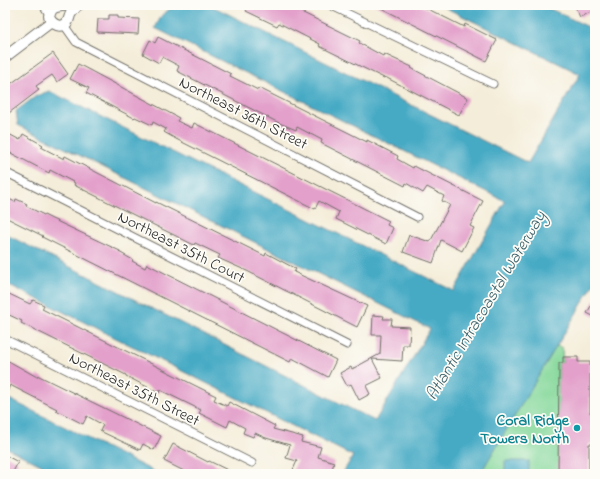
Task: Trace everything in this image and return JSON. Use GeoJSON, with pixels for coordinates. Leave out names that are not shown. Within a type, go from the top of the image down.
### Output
{"type":"FeatureCollection","features":[{"type":"Feature","properties":{"kind":"street"},"geometry":{"type":"LineString","coordinates":[[43,5],[50,18],[58,26],[64,25],[68,21],[63,7]]}},
{"type":"Feature","properties":{"kind":"street"},"geometry":{"type":"LineString","coordinates":[[5,57],[50,18],[52,9],[78,5]]}},
{"type":"Feature","properties":{"kind":"street"},"geometry":{"type":"LineString","coordinates":[[330,5],[493,84]]}},
{"type":"Feature","properties":{"kind":"street","name":"Northeast 36th Street"},"geometry":{"type":"LineString","coordinates":[[64,25],[76,42],[417,217]]}},
{"type":"Feature","properties":{"kind":"street","name":"Northeast 35th Court"},"geometry":{"type":"LineString","coordinates":[[5,172],[347,346]]}},
{"type":"Feature","properties":{"kind":"street","name":"Northeast 35th Street"},"geometry":{"type":"LineString","coordinates":[[5,339],[252,463]]}},
{"type":"Feature","properties":{"kind":"green space"},"geometry":{"type":"Polygon","coordinates":[[[556,345],[562,348],[563,363],[559,363],[559,474],[480,474],[556,345]]]}},
{"type":"Feature","properties":{"kind":"water","name":"Atlantic Intracoastal Waterway"},"geometry":{"type":"Polygon","coordinates":[[[175,5],[210,5],[528,163],[580,74],[440,5],[542,5],[595,30],[595,282],[480,474],[342,474],[353,456],[5,283],[5,234],[375,421],[430,329],[18,125],[16,111],[36,96],[49,91],[454,291],[505,201],[155,28],[162,15],[175,5]]]}},
{"type":"Feature","properties":{"kind":"water"},"geometry":{"type":"Polygon","coordinates":[[[5,397],[159,474],[59,474],[5,447],[5,397]]]}},
{"type":"Feature","properties":{"kind":"water"},"geometry":{"type":"Polygon","coordinates":[[[505,461],[529,461],[529,474],[505,474],[505,461]]]}},
{"type":"Feature","properties":{"kind":"building"},"geometry":{"type":"Polygon","coordinates":[[[249,5],[287,5],[360,41],[359,43],[383,56],[384,54],[412,67],[411,68],[468,98],[459,115],[385,77],[384,78],[319,46],[320,44],[279,23],[277,26],[246,11],[249,5]]]}},
{"type":"Feature","properties":{"kind":"building"},"geometry":{"type":"Polygon","coordinates":[[[375,5],[420,5],[464,27],[465,24],[497,40],[486,61],[375,5]]]}},
{"type":"Feature","properties":{"kind":"building"},"geometry":{"type":"Polygon","coordinates":[[[574,5],[595,5],[595,10],[580,17],[574,5]]]}},
{"type":"Feature","properties":{"kind":"building"},"geometry":{"type":"Polygon","coordinates":[[[109,15],[118,15],[118,18],[139,19],[138,34],[97,32],[98,19],[109,19],[109,15]]]}},
{"type":"Feature","properties":{"kind":"building"},"geometry":{"type":"Polygon","coordinates":[[[158,37],[231,74],[230,76],[258,90],[259,88],[367,142],[367,140],[398,156],[397,159],[413,168],[414,166],[483,201],[470,226],[474,228],[462,251],[441,240],[433,263],[403,252],[409,235],[430,242],[450,205],[442,201],[444,196],[427,187],[423,193],[406,183],[405,186],[321,143],[322,140],[297,127],[296,130],[277,122],[177,71],[179,66],[162,57],[159,63],[143,54],[150,40],[155,43],[158,37]]]}},
{"type":"Feature","properties":{"kind":"building"},"geometry":{"type":"Polygon","coordinates":[[[53,53],[68,74],[57,82],[52,75],[36,86],[39,90],[5,116],[5,88],[53,53]]]}},
{"type":"Feature","properties":{"kind":"building"},"geometry":{"type":"Polygon","coordinates":[[[78,64],[179,118],[177,121],[192,128],[194,123],[389,221],[387,225],[393,228],[386,244],[336,219],[339,212],[319,201],[315,209],[176,139],[164,132],[166,129],[153,122],[152,125],[135,117],[134,118],[86,93],[89,88],[70,79],[78,64]]]}},
{"type":"Feature","properties":{"kind":"building"},"geometry":{"type":"Polygon","coordinates":[[[5,132],[20,140],[23,134],[43,145],[41,147],[64,159],[65,156],[156,203],[265,256],[266,253],[296,269],[294,272],[367,306],[357,327],[247,271],[218,258],[220,255],[195,243],[194,245],[74,185],[75,183],[50,170],[49,173],[5,150],[5,132]]]}},
{"type":"Feature","properties":{"kind":"building"},"geometry":{"type":"Polygon","coordinates":[[[5,197],[15,202],[16,199],[27,204],[26,206],[120,251],[119,252],[133,260],[132,261],[145,268],[147,264],[336,360],[328,377],[292,358],[290,362],[5,217],[5,197]]]}},
{"type":"Feature","properties":{"kind":"building"},"geometry":{"type":"Polygon","coordinates":[[[5,292],[30,304],[33,300],[44,305],[42,309],[216,396],[214,400],[227,406],[229,402],[275,426],[273,429],[303,437],[301,442],[321,447],[318,457],[334,462],[331,474],[291,474],[297,461],[286,458],[290,445],[255,433],[253,437],[243,433],[245,428],[230,420],[227,427],[199,413],[201,410],[160,390],[159,393],[21,323],[22,321],[5,313],[5,292]]]}},
{"type":"Feature","properties":{"kind":"building"},"geometry":{"type":"Polygon","coordinates":[[[595,299],[595,317],[587,313],[595,299]]]}},
{"type":"Feature","properties":{"kind":"building"},"geometry":{"type":"Polygon","coordinates":[[[373,315],[384,316],[383,319],[392,319],[391,326],[410,327],[409,345],[403,345],[402,361],[372,359],[382,378],[366,386],[370,394],[359,400],[351,384],[347,386],[340,373],[351,367],[352,369],[380,354],[381,335],[372,335],[373,315]]]}},
{"type":"Feature","properties":{"kind":"building","name":"Coral Ridge Towers North"},"geometry":{"type":"Polygon","coordinates":[[[563,357],[578,357],[578,362],[590,362],[590,413],[595,413],[595,444],[589,444],[589,474],[558,474],[559,363],[563,363],[563,357]]]}},
{"type":"Feature","properties":{"kind":"building"},"geometry":{"type":"Polygon","coordinates":[[[5,359],[37,377],[37,375],[161,436],[154,450],[143,444],[140,450],[100,431],[103,425],[87,416],[83,424],[10,385],[5,397],[5,359]]]}},
{"type":"Feature","properties":{"kind":"building"},"geometry":{"type":"Polygon","coordinates":[[[173,444],[208,462],[209,461],[236,474],[190,474],[164,461],[173,444]]]}},
{"type":"Feature","properties":{"kind":"building"},"geometry":{"type":"Polygon","coordinates":[[[5,455],[18,462],[12,474],[5,474],[5,455]]]}},
{"type":"Feature","properties":{"kind":"place","name":"Coral Ridge Towers North"},"geometry":{"type":"Point","coordinates":[577,428]}}]}
